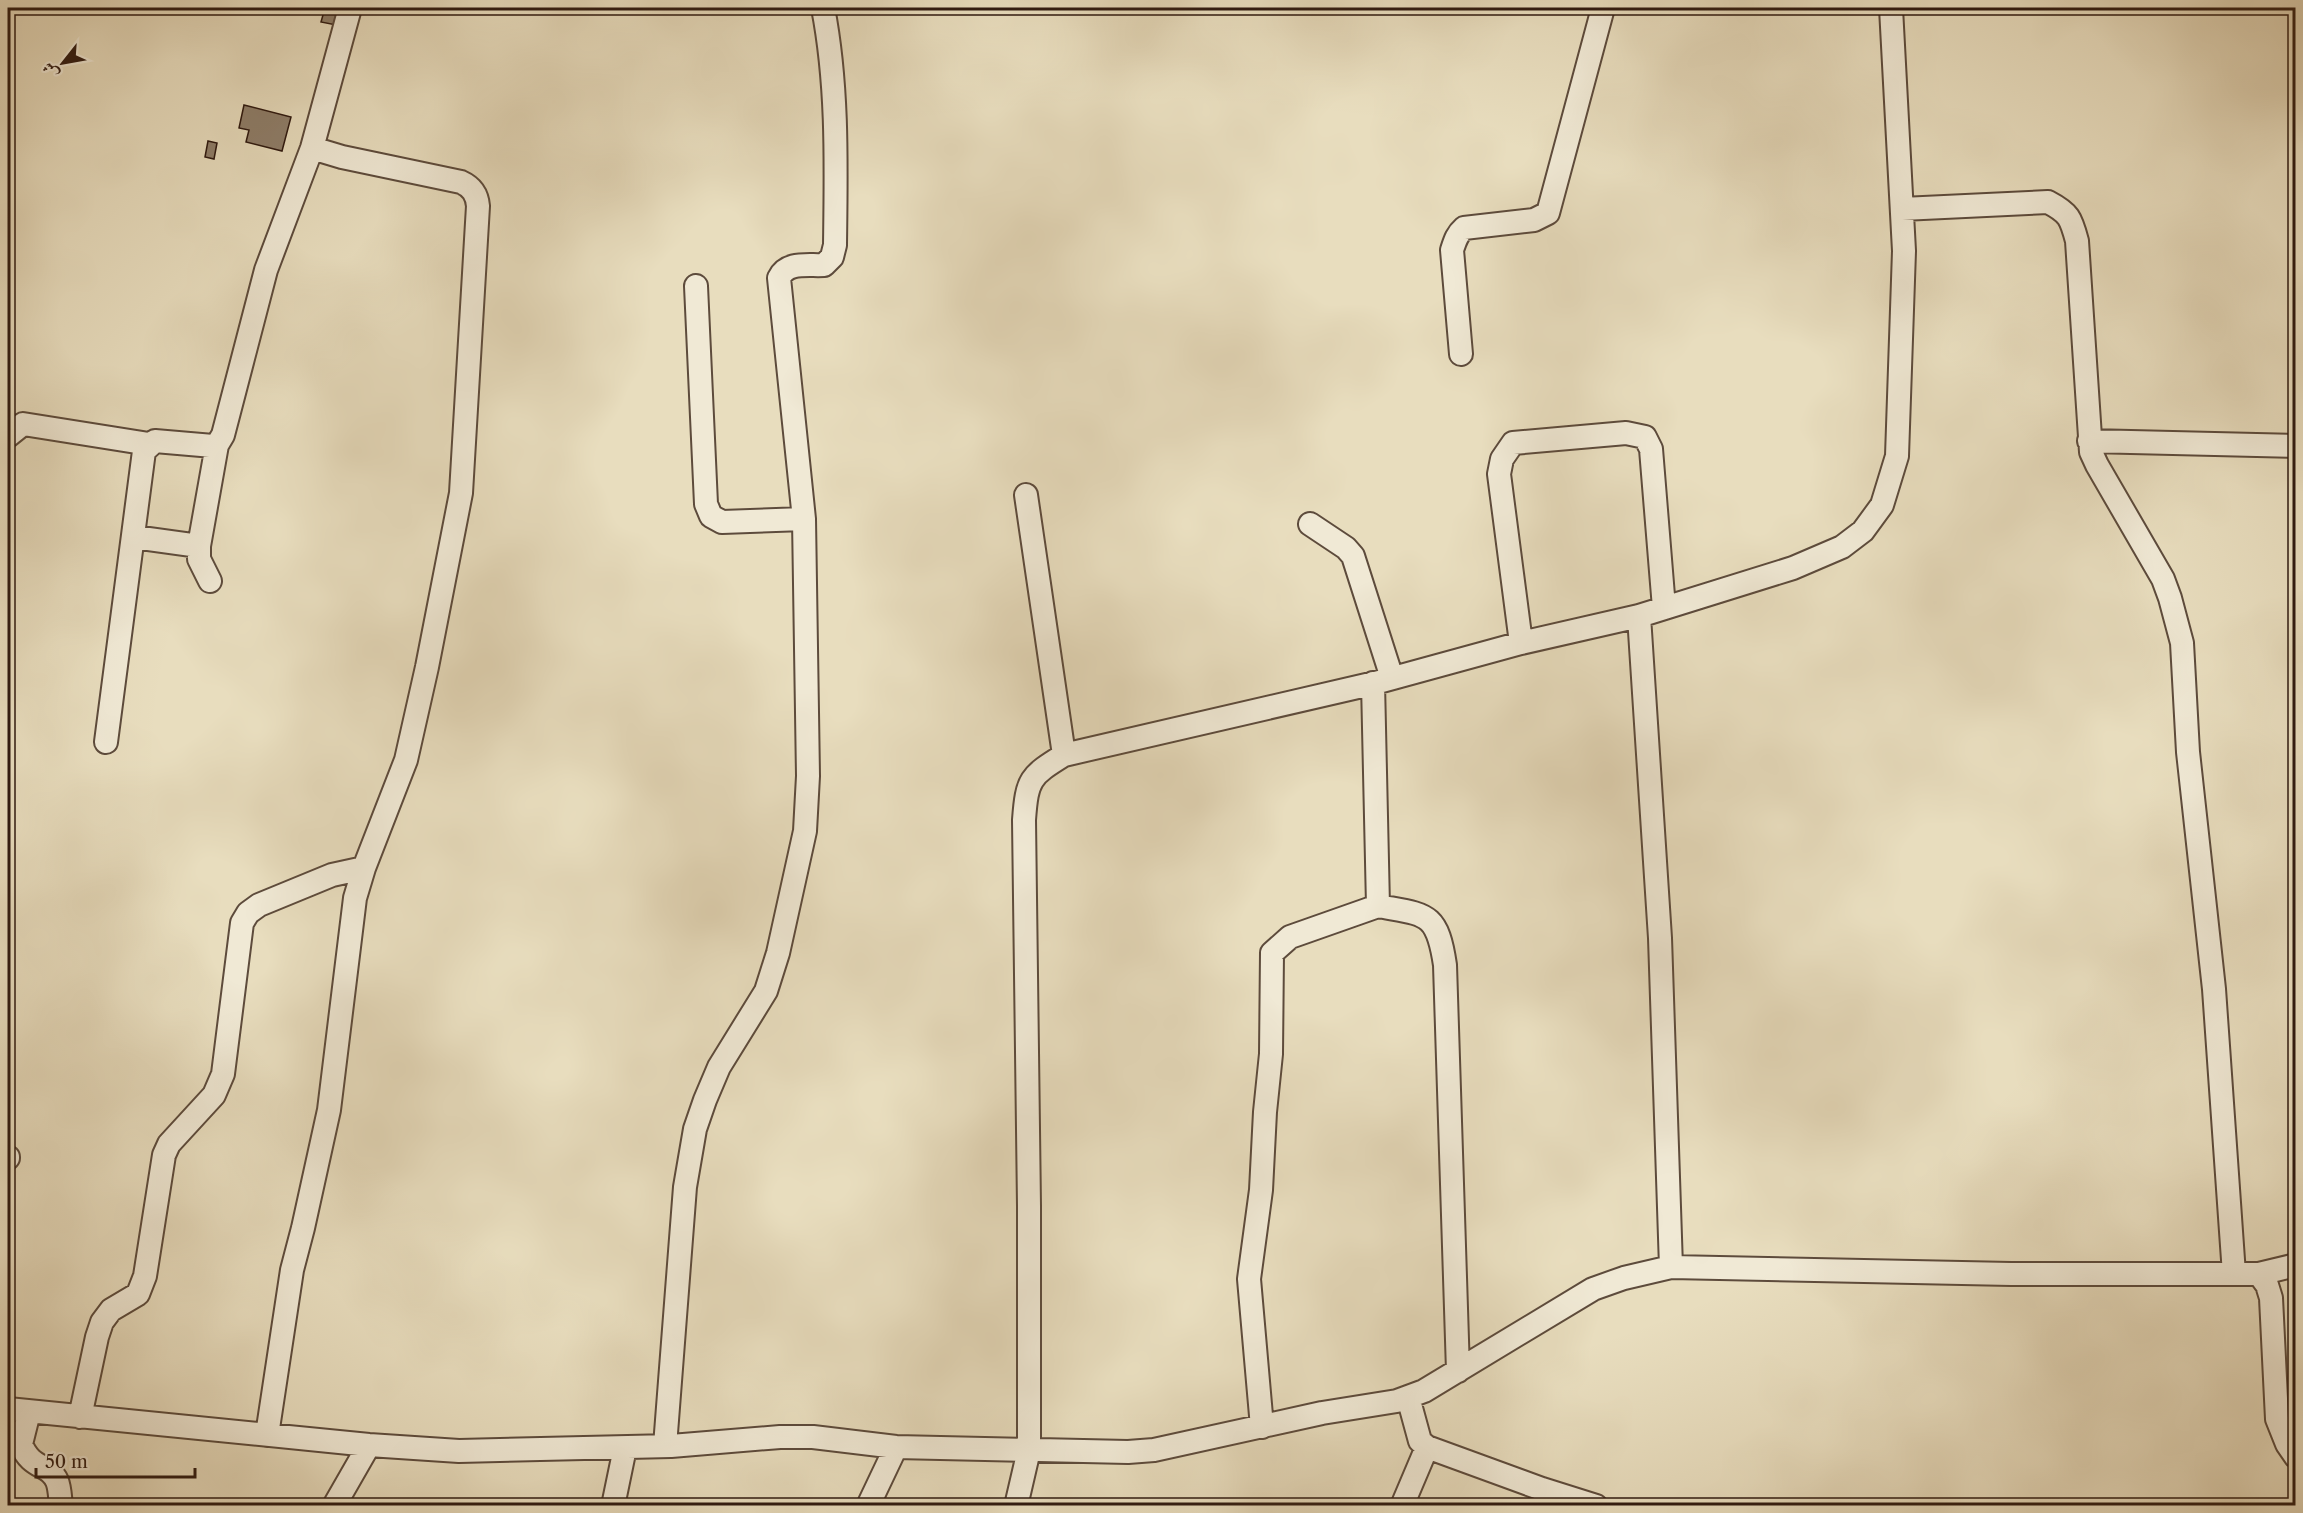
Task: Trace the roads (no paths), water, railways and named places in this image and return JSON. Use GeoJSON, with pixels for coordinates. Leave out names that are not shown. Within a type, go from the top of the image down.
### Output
{"type":"FeatureCollection","features":[{"type":"Feature","properties":{"kind":"street"},"geometry":{"type":"LineString","coordinates":[[210,581],[199,559],[199,546],[216,445],[223,435],[228,420],[274,244],[312,148],[351,8]]}},
{"type":"Feature","properties":{"kind":"street"},"geometry":{"type":"LineString","coordinates":[[665,1446],[685,1187],[695,1129],[719,1067],[766,991],[778,953],[805,831],[808,776],[804,519],[779,278],[782,271],[789,267],[824,265],[832,257],[835,245],[835,132],[828,40],[823,8]]}},
{"type":"Feature","properties":{"kind":"street"},"geometry":{"type":"LineString","coordinates":[[1461,354],[1452,250],[1454,242],[1458,233],[1464,228],[1534,220],[1548,213],[1603,8]]}},
{"type":"Feature","properties":{"kind":"street"},"geometry":{"type":"LineString","coordinates":[[1016,1506],[1029,1450],[1029,1206],[1024,820],[1026,794],[1036,772],[1064,754],[1383,680],[1521,643],[1639,616],[1793,568],[1842,547],[1863,531],[1882,505],[1897,456],[1904,251],[1891,8]]}},
{"type":"Feature","properties":{"kind":"street"},"geometry":{"type":"LineString","coordinates":[[267,1435],[291,1270],[303,1228],[328,1110],[355,898],[364,868],[406,760],[427,667],[461,493],[478,206],[474,191],[461,182],[342,157],[312,148]]}},
{"type":"Feature","properties":{"kind":"street"},"geometry":{"type":"LineString","coordinates":[[1902,209],[2048,202],[2067,213],[2073,224],[2089,441],[2097,465],[2163,579],[2182,643],[2194,823],[2212,967],[2234,1274]]}},
{"type":"Feature","properties":{"kind":"street"},"geometry":{"type":"LineString","coordinates":[[696,286],[706,504],[711,516],[722,522],[804,519]]}},
{"type":"Feature","properties":{"kind":"street"},"geometry":{"type":"LineString","coordinates":[[8,436],[23,424],[149,444]]}},
{"type":"Feature","properties":{"kind":"street"},"geometry":{"type":"LineString","coordinates":[[1521,643],[1498,474],[1502,459],[1513,443],[1626,433],[1645,437],[1652,449],[1664,608]]}},
{"type":"Feature","properties":{"kind":"street"},"geometry":{"type":"LineString","coordinates":[[106,742],[144,451],[154,441],[167,440],[209,447],[216,445]]}},
{"type":"Feature","properties":{"kind":"street"},"geometry":{"type":"LineString","coordinates":[[2089,441],[2295,446]]}},
{"type":"Feature","properties":{"kind":"street"},"geometry":{"type":"LineString","coordinates":[[1026,495],[1064,754]]}},
{"type":"Feature","properties":{"kind":"street"},"geometry":{"type":"LineString","coordinates":[[1310,524],[1346,548],[1353,556],[1383,680],[1378,906]]}},
{"type":"Feature","properties":{"kind":"street"},"geometry":{"type":"LineString","coordinates":[[134,537],[199,546]]}},
{"type":"Feature","properties":{"kind":"street"},"geometry":{"type":"LineString","coordinates":[[1639,616],[1660,938],[1671,1267]]}},
{"type":"Feature","properties":{"kind":"street"},"geometry":{"type":"LineString","coordinates":[[80,1417],[102,1322],[111,1310],[138,1294],[145,1276],[164,1155],[169,1144],[214,1095],[223,1074],[242,923],[248,913],[259,905],[332,875],[364,868]]}},
{"type":"Feature","properties":{"kind":"street"},"geometry":{"type":"LineString","coordinates":[[1262,1427],[1249,1279],[1261,1190],[1271,1054],[1272,953],[1290,937],[1378,906],[1419,914],[1434,926],[1441,937],[1445,965],[1458,1371]]}},
{"type":"Feature","properties":{"kind":"street"},"geometry":{"type":"LineString","coordinates":[[61,1506],[58,1482],[50,1470],[30,1461],[21,1444],[18,1411],[204,1427],[369,1445],[459,1451],[625,1448],[780,1437],[813,1437],[896,1447],[1128,1452],[1154,1450],[1322,1413],[1397,1401],[1424,1391],[1593,1289],[1624,1278],[1671,1267],[2011,1274],[2259,1274],[2295,1265]]}},
{"type":"Feature","properties":{"kind":"street"},"geometry":{"type":"LineString","coordinates":[[2259,1274],[2271,1298],[2277,1419],[2295,1457]]}},
{"type":"Feature","properties":{"kind":"street"},"geometry":{"type":"LineString","coordinates":[[1408,1397],[1420,1441],[1427,1447],[1596,1506]]}},
{"type":"Feature","properties":{"kind":"street"},"geometry":{"type":"LineString","coordinates":[[334,1506],[369,1445]]}},
{"type":"Feature","properties":{"kind":"street"},"geometry":{"type":"LineString","coordinates":[[868,1506],[896,1447]]}},
{"type":"Feature","properties":{"kind":"street"},"geometry":{"type":"LineString","coordinates":[[1402,1506],[1427,1447]]}},
{"type":"Feature","properties":{"kind":"street"},"geometry":{"type":"LineString","coordinates":[[613,1506],[625,1448]]}}]}
